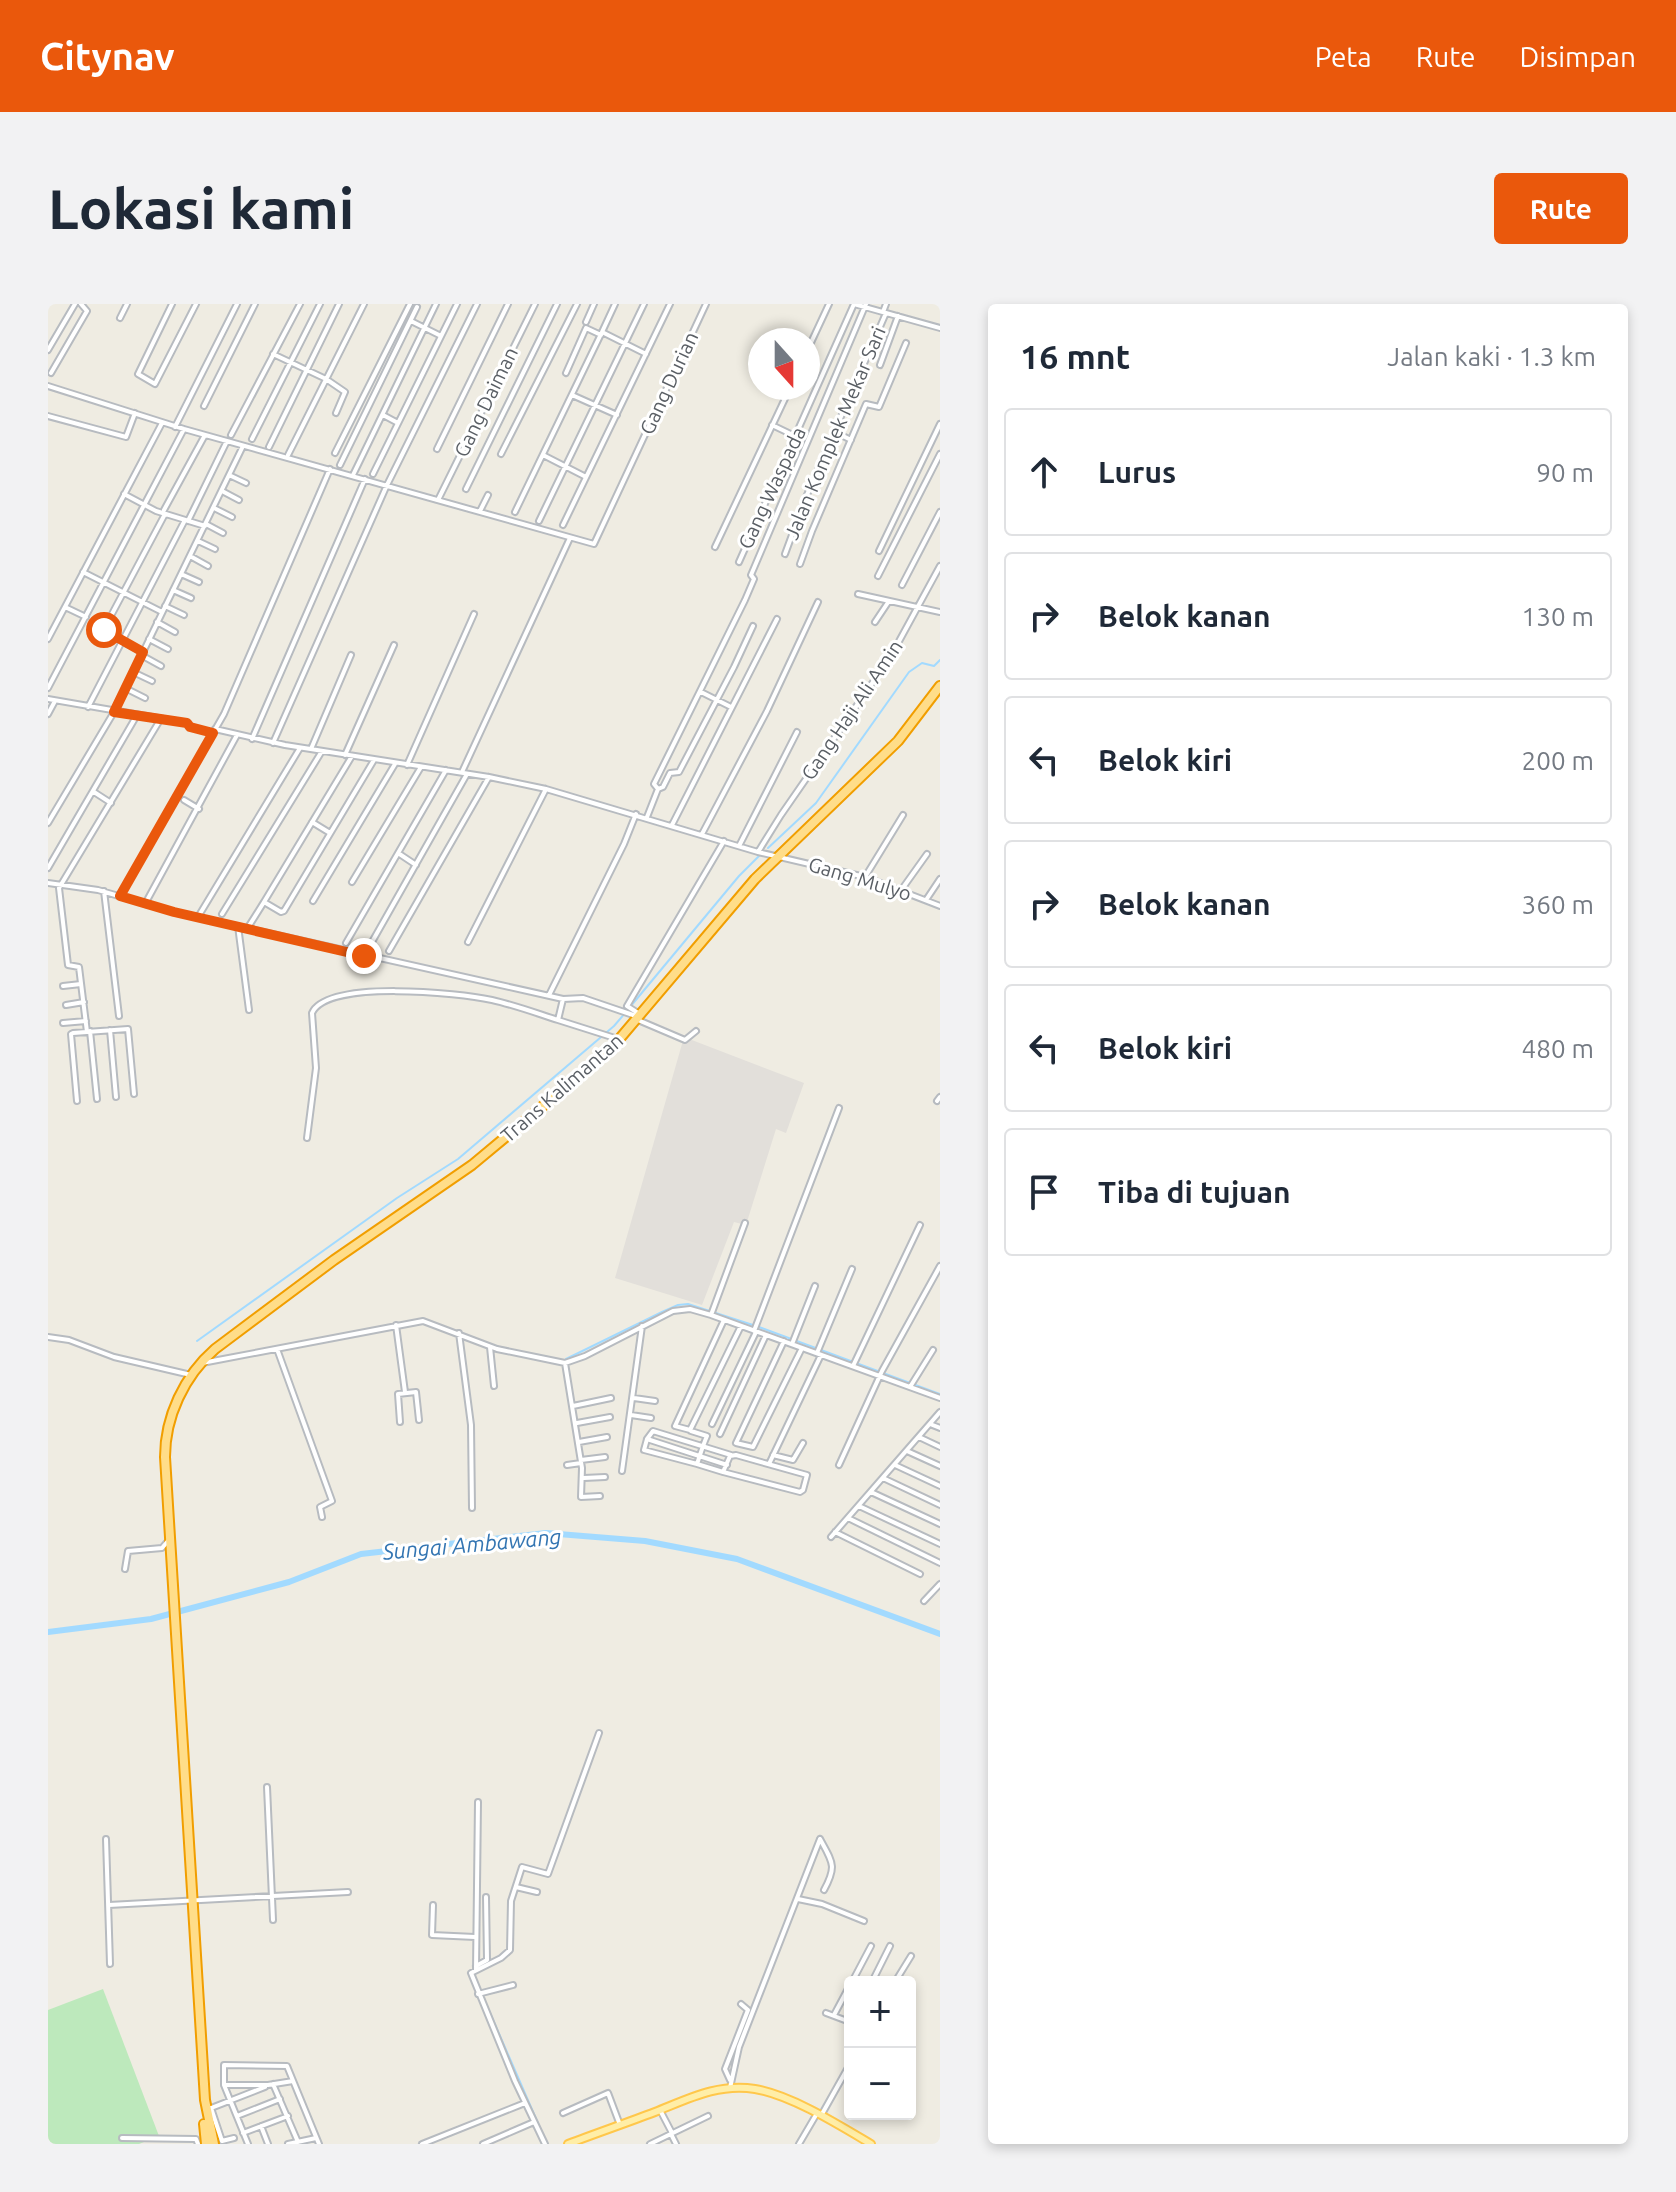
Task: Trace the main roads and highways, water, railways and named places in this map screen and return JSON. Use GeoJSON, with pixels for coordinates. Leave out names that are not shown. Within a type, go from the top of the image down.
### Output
{"type":"FeatureCollection","features":[{"type":"Feature","properties":{"kind":"highway","name":"Trans Kalimantan"},"geometry":{"type":"LineString","coordinates":[[207,2110],[169,1540],[166,1432],[191,1375],[198,1364],[334,1260],[472,1165],[620,1040],[737,899],[898,741],[940,686]]}},
{"type":"Feature","properties":{"kind":"highway"},"geometry":{"type":"LineString","coordinates":[[206,2144],[207,2110]]}},
{"type":"Feature","properties":{"kind":"highway"},"geometry":{"type":"LineString","coordinates":[[207,2110],[214,2144]]}},
{"type":"Feature","properties":{"kind":"main road"},"geometry":{"type":"LineString","coordinates":[[568,2144],[730,2084],[774,2095],[871,2144]]}},
{"type":"Feature","properties":{"kind":"waterway"},"geometry":{"type":"LineString","coordinates":[[768,848],[816,803],[909,672],[922,663],[934,666],[940,660]]}},
{"type":"Feature","properties":{"kind":"waterway"},"geometry":{"type":"LineString","coordinates":[[630,1007],[739,876],[761,854]]}},
{"type":"Feature","properties":{"kind":"waterway"},"geometry":{"type":"LineString","coordinates":[[197,1341],[397,1198],[458,1159],[614,1026],[626,1012]]}},
{"type":"Feature","properties":{"kind":"waterway"},"geometry":{"type":"LineString","coordinates":[[566,1359],[662,1312],[688,1304],[940,1394]]}},
{"type":"Feature","properties":{"kind":"waterway","name":"Sungai Ambawang"},"geometry":{"type":"LineString","coordinates":[[48,1632],[151,1619],[289,1582],[361,1554],[546,1533],[645,1541],[737,1559],[940,1634]]}},
{"type":"Feature","properties":{"kind":"waterway"},"geometry":{"type":"LineString","coordinates":[[487,2006],[547,2144]]}}]}
